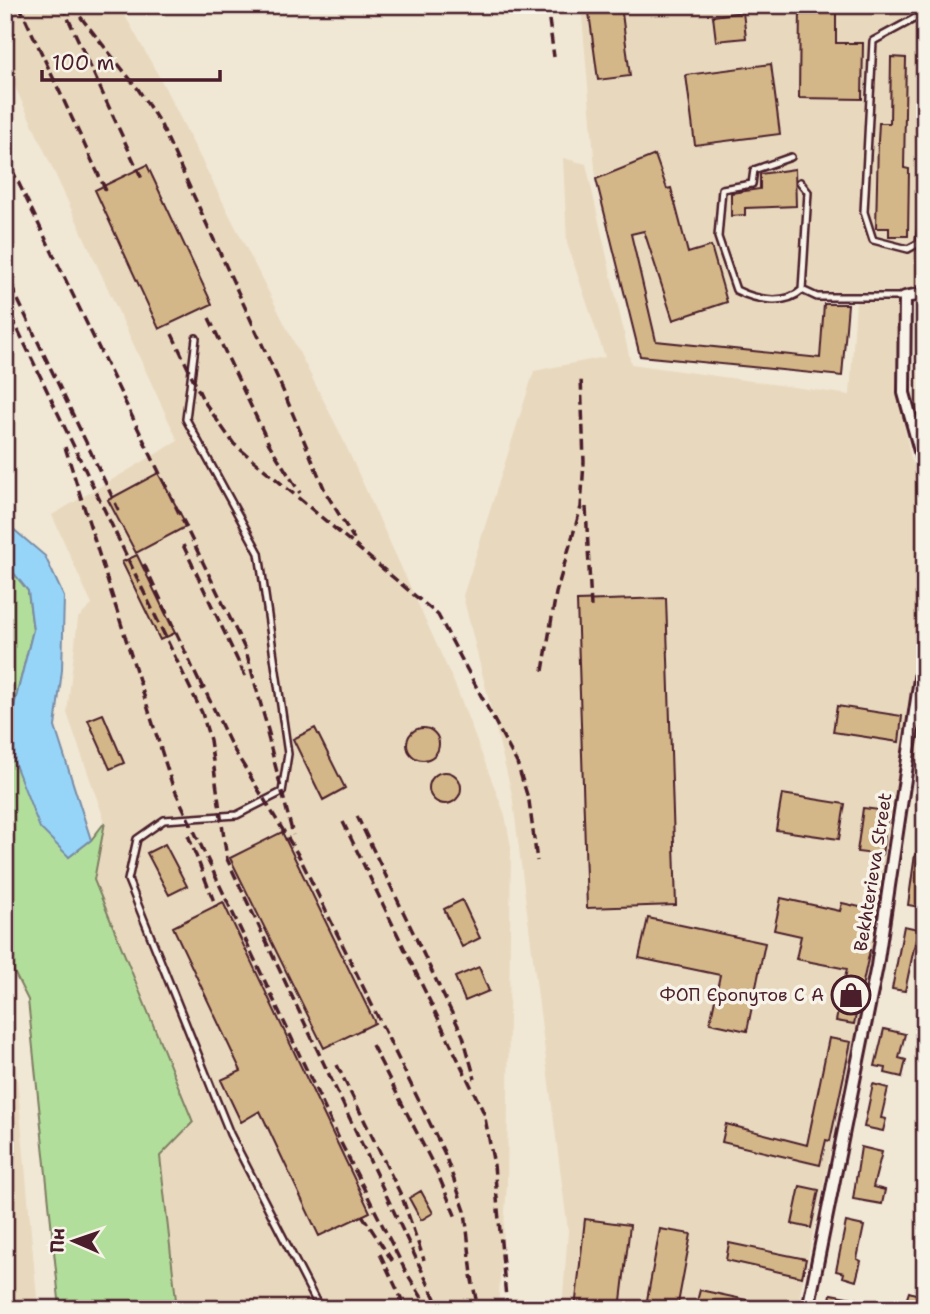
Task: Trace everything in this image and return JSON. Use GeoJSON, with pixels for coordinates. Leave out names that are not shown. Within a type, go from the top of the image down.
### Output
{"type":"FeatureCollection","features":[{"type":"Feature","properties":{"kind":"street"},"geometry":{"type":"LineString","coordinates":[[925,293],[905,297],[904,393],[925,469]]}},
{"type":"Feature","properties":{"kind":"street","name":"Bekhterieva Street"},"geometry":{"type":"LineString","coordinates":[[808,1309],[877,966],[925,645]]}},
{"type":"Feature","properties":{"kind":"lane"},"geometry":{"type":"LineString","coordinates":[[920,5],[925,178]]}},
{"type":"Feature","properties":{"kind":"lane"},"geometry":{"type":"LineString","coordinates":[[921,15],[873,41],[864,212],[873,240],[908,249],[919,243],[925,202]]}},
{"type":"Feature","properties":{"kind":"lane"},"geometry":{"type":"LineString","coordinates":[[791,157],[754,170],[752,184],[722,189],[718,237],[736,290],[748,296],[781,300],[793,298],[802,290],[807,192],[800,182]]}},
{"type":"Feature","properties":{"kind":"lane"},"geometry":{"type":"LineString","coordinates":[[802,290],[817,297],[905,297]]}},
{"type":"Feature","properties":{"kind":"lane"},"geometry":{"type":"LineString","coordinates":[[196,338],[186,419],[259,553],[288,754],[282,792],[237,816],[164,820],[137,839],[128,880],[230,1134],[320,1309]]}},
{"type":"Feature","properties":{"kind":"shaded area"},"geometry":{"type":"Polygon","coordinates":[[[5,5],[119,5],[161,80],[339,431],[456,687],[505,815],[511,847],[507,1184],[498,1309],[177,1309],[160,1156],[182,1091],[94,880],[105,822],[67,713],[78,618],[92,605],[52,515],[178,441],[5,65],[5,5]]]}},
{"type":"Feature","properties":{"kind":"shaded area"},"geometry":{"type":"Polygon","coordinates":[[[581,5],[925,5],[925,297],[897,300],[898,394],[911,459],[925,487],[925,601],[873,951],[797,1309],[562,1309],[568,1231],[512,794],[463,596],[534,371],[605,357],[567,243],[563,158],[586,164],[631,364],[850,395],[856,301],[823,301],[820,358],[656,341],[622,194],[655,155],[596,179],[581,5]]]}},
{"type":"Feature","properties":{"kind":"shaded area"},"geometry":{"type":"Polygon","coordinates":[[[7,968],[38,1309],[5,1309],[7,968]]]}},
{"type":"Feature","properties":{"kind":"green space"},"geometry":{"type":"Polygon","coordinates":[[[5,562],[28,591],[33,630],[11,718],[69,857],[91,840],[105,822],[94,880],[193,1122],[160,1156],[177,1309],[60,1309],[28,1000],[5,954],[5,562]]]}},
{"type":"Feature","properties":{"kind":"water"},"geometry":{"type":"Polygon","coordinates":[[[5,522],[45,556],[64,597],[62,670],[55,727],[91,840],[69,857],[40,828],[14,762],[11,718],[33,630],[28,591],[5,562],[5,522]]]}},
{"type":"Feature","properties":{"kind":"building"},"geometry":{"type":"Polygon","coordinates":[[[588,5],[621,5],[630,76],[598,80],[588,5]]]}},
{"type":"Feature","properties":{"kind":"building"},"geometry":{"type":"Polygon","coordinates":[[[800,5],[836,5],[836,43],[863,43],[862,99],[799,98],[800,5]]]}},
{"type":"Feature","properties":{"kind":"building"},"geometry":{"type":"Polygon","coordinates":[[[743,12],[746,38],[716,41],[713,16],[743,12]]]}},
{"type":"Feature","properties":{"kind":"building"},"geometry":{"type":"Polygon","coordinates":[[[891,57],[906,58],[904,168],[909,169],[908,236],[889,236],[889,228],[876,228],[879,123],[890,123],[891,57]]]}},
{"type":"Feature","properties":{"kind":"building"},"geometry":{"type":"Polygon","coordinates":[[[771,64],[780,134],[695,145],[686,75],[771,64]]]}},
{"type":"Feature","properties":{"kind":"building"},"geometry":{"type":"Polygon","coordinates":[[[655,155],[667,189],[671,188],[688,253],[711,246],[727,302],[673,320],[644,231],[631,234],[656,341],[820,358],[824,304],[848,304],[842,376],[640,356],[596,179],[655,155]]]}},
{"type":"Feature","properties":{"kind":"building"},"geometry":{"type":"Polygon","coordinates":[[[147,165],[212,304],[159,329],[95,190],[147,165]]]}},
{"type":"Feature","properties":{"kind":"building"},"geometry":{"type":"Polygon","coordinates":[[[795,169],[796,206],[745,208],[745,215],[731,216],[731,193],[760,189],[760,174],[795,169]]]}},
{"type":"Feature","properties":{"kind":"building"},"geometry":{"type":"Polygon","coordinates":[[[158,473],[187,526],[136,553],[108,500],[158,473]]]}},
{"type":"Feature","properties":{"kind":"building"},"geometry":{"type":"Polygon","coordinates":[[[137,555],[175,633],[160,640],[122,562],[137,555]]]}},
{"type":"Feature","properties":{"kind":"building"},"geometry":{"type":"Polygon","coordinates":[[[666,598],[676,905],[587,908],[577,601],[666,598]]]}},
{"type":"Feature","properties":{"kind":"building"},"geometry":{"type":"Polygon","coordinates":[[[837,706],[902,716],[899,742],[833,732],[837,706]]]}},
{"type":"Feature","properties":{"kind":"building"},"geometry":{"type":"Polygon","coordinates":[[[103,714],[124,763],[110,769],[88,720],[103,714]]]}},
{"type":"Feature","properties":{"kind":"building"},"geometry":{"type":"Polygon","coordinates":[[[315,728],[345,788],[323,800],[293,739],[315,728]]]}},
{"type":"Feature","properties":{"kind":"building"},"geometry":{"type":"Polygon","coordinates":[[[423,728],[434,733],[439,744],[434,755],[423,760],[412,755],[407,744],[412,733],[423,728]]]}},
{"type":"Feature","properties":{"kind":"building"},"geometry":{"type":"Polygon","coordinates":[[[445,772],[456,777],[461,788],[456,799],[445,804],[434,799],[429,788],[434,777],[445,772]]]}},
{"type":"Feature","properties":{"kind":"building"},"geometry":{"type":"Polygon","coordinates":[[[782,794],[845,804],[839,839],[776,830],[782,794]]]}},
{"type":"Feature","properties":{"kind":"building"},"geometry":{"type":"Polygon","coordinates":[[[863,808],[888,811],[882,855],[857,852],[863,808]]]}},
{"type":"Feature","properties":{"kind":"building"},"geometry":{"type":"Polygon","coordinates":[[[282,832],[375,1023],[324,1048],[230,858],[282,832]]]}},
{"type":"Feature","properties":{"kind":"building"},"geometry":{"type":"Polygon","coordinates":[[[165,844],[187,886],[169,895],[147,853],[165,844]]]}},
{"type":"Feature","properties":{"kind":"building"},"geometry":{"type":"Polygon","coordinates":[[[915,854],[925,856],[925,908],[908,905],[915,854]]]}},
{"type":"Feature","properties":{"kind":"building"},"geometry":{"type":"Polygon","coordinates":[[[781,898],[840,911],[842,903],[873,910],[864,949],[870,950],[854,1024],[836,1021],[847,969],[796,959],[801,936],[774,930],[781,898]]]}},
{"type":"Feature","properties":{"kind":"building"},"geometry":{"type":"Polygon","coordinates":[[[462,900],[480,938],[462,947],[444,909],[462,900]]]}},
{"type":"Feature","properties":{"kind":"building"},"geometry":{"type":"Polygon","coordinates":[[[223,902],[370,1212],[319,1236],[260,1111],[241,1122],[221,1080],[241,1071],[173,927],[223,902]]]}},
{"type":"Feature","properties":{"kind":"building"},"geometry":{"type":"Polygon","coordinates":[[[648,918],[765,943],[747,1031],[710,1023],[720,975],[639,958],[648,918]]]}},
{"type":"Feature","properties":{"kind":"building"},"geometry":{"type":"Polygon","coordinates":[[[904,926],[918,929],[905,991],[892,989],[904,926]]]}},
{"type":"Feature","properties":{"kind":"building"},"geometry":{"type":"Polygon","coordinates":[[[479,967],[489,991],[465,1001],[455,977],[479,967]]]}},
{"type":"Feature","properties":{"kind":"building"},"geometry":{"type":"Polygon","coordinates":[[[884,1029],[905,1034],[899,1058],[906,1060],[902,1077],[885,1073],[886,1068],[875,1066],[884,1029]]]}},
{"type":"Feature","properties":{"kind":"building"},"geometry":{"type":"Polygon","coordinates":[[[829,1038],[851,1042],[830,1141],[826,1140],[820,1165],[722,1142],[726,1124],[807,1145],[829,1038]]]}},
{"type":"Feature","properties":{"kind":"building"},"geometry":{"type":"Polygon","coordinates":[[[873,1084],[888,1088],[881,1118],[886,1119],[883,1131],[864,1127],[873,1084]]]}},
{"type":"Feature","properties":{"kind":"building"},"geometry":{"type":"Polygon","coordinates":[[[861,1147],[882,1152],[873,1187],[885,1190],[882,1204],[853,1199],[861,1147]]]}},
{"type":"Feature","properties":{"kind":"building"},"geometry":{"type":"Polygon","coordinates":[[[800,1186],[819,1190],[811,1228],[792,1224],[800,1186]]]}},
{"type":"Feature","properties":{"kind":"building"},"geometry":{"type":"Polygon","coordinates":[[[421,1191],[433,1213],[421,1220],[409,1198],[421,1191]]]}},
{"type":"Feature","properties":{"kind":"building"},"geometry":{"type":"Polygon","coordinates":[[[585,1219],[630,1225],[620,1309],[575,1309],[585,1219]]]}},
{"type":"Feature","properties":{"kind":"building"},"geometry":{"type":"Polygon","coordinates":[[[846,1222],[864,1226],[857,1259],[861,1261],[856,1281],[843,1277],[844,1273],[836,1271],[846,1222]]]}},
{"type":"Feature","properties":{"kind":"building"},"geometry":{"type":"Polygon","coordinates":[[[660,1229],[691,1234],[677,1309],[648,1309],[650,1300],[647,1300],[660,1229]]]}},
{"type":"Feature","properties":{"kind":"building"},"geometry":{"type":"Polygon","coordinates":[[[729,1243],[806,1259],[802,1277],[726,1260],[729,1243]]]}},
{"type":"Feature","properties":{"kind":"building"},"geometry":{"type":"Polygon","coordinates":[[[700,1290],[770,1305],[770,1309],[695,1309],[700,1290]]]}},
{"type":"Feature","properties":{"kind":"building"},"geometry":{"type":"Polygon","coordinates":[[[909,1292],[925,1297],[925,1309],[905,1304],[909,1292]]]}},
{"type":"Feature","properties":{"kind":"building"},"geometry":{"type":"Polygon","coordinates":[[[831,1294],[858,1299],[856,1309],[829,1306],[831,1294]]]}},
{"type":"Feature","properties":{"kind":"railway"},"geometry":{"type":"LineString","coordinates":[[19,5],[108,195]]}},
{"type":"Feature","properties":{"kind":"railway"},"geometry":{"type":"LineString","coordinates":[[62,5],[142,179]]}},
{"type":"Feature","properties":{"kind":"railway"},"geometry":{"type":"LineString","coordinates":[[71,5],[138,89],[161,125],[279,381],[326,493],[354,539]]}},
{"type":"Feature","properties":{"kind":"railway"},"geometry":{"type":"LineString","coordinates":[[547,5],[554,57]]}},
{"type":"Feature","properties":{"kind":"railway"},"geometry":{"type":"LineString","coordinates":[[5,155],[246,651],[271,741]]}},
{"type":"Feature","properties":{"kind":"railway"},"geometry":{"type":"LineString","coordinates":[[5,273],[119,511]]}},
{"type":"Feature","properties":{"kind":"railway"},"geometry":{"type":"LineString","coordinates":[[5,303],[202,713],[210,740],[227,859],[440,1309]]}},
{"type":"Feature","properties":{"kind":"railway"},"geometry":{"type":"LineString","coordinates":[[209,318],[269,444],[300,493]]}},
{"type":"Feature","properties":{"kind":"railway"},"geometry":{"type":"LineString","coordinates":[[172,334],[203,400],[234,444],[438,615],[517,763],[529,801],[537,861]]}},
{"type":"Feature","properties":{"kind":"railway"},"geometry":{"type":"LineString","coordinates":[[543,671],[556,593],[581,507],[584,462],[581,377]]}},
{"type":"Feature","properties":{"kind":"railway"},"geometry":{"type":"LineString","coordinates":[[65,447],[172,784],[341,1143],[406,1272],[429,1309]]}},
{"type":"Feature","properties":{"kind":"railway"},"geometry":{"type":"LineString","coordinates":[[586,507],[591,607]]}},
{"type":"Feature","properties":{"kind":"railway"},"geometry":{"type":"LineString","coordinates":[[183,545],[246,678]]}},
{"type":"Feature","properties":{"kind":"railway"},"geometry":{"type":"LineString","coordinates":[[144,564],[203,690]]}},
{"type":"Feature","properties":{"kind":"railway"},"geometry":{"type":"LineString","coordinates":[[200,680],[231,745],[300,858],[444,1152],[465,1211],[473,1284]]}},
{"type":"Feature","properties":{"kind":"railway"},"geometry":{"type":"LineString","coordinates":[[267,733],[293,835]]}},
{"type":"Feature","properties":{"kind":"railway"},"geometry":{"type":"LineString","coordinates":[[357,816],[463,1036],[475,1079]]}},
{"type":"Feature","properties":{"kind":"railway"},"geometry":{"type":"LineString","coordinates":[[343,822],[484,1113],[494,1165],[507,1309]]}},
{"type":"Feature","properties":{"kind":"railway"},"geometry":{"type":"LineString","coordinates":[[188,835],[216,907]]}},
{"type":"Feature","properties":{"kind":"railway"},"geometry":{"type":"LineString","coordinates":[[372,1045],[437,1172],[457,1220]]}},
{"type":"Feature","properties":{"kind":"railway"},"geometry":{"type":"LineString","coordinates":[[337,1065],[402,1197],[424,1260]]}},
{"type":"Feature","properties":{"kind":"railway"},"geometry":{"type":"LineString","coordinates":[[362,1215],[393,1262]]}},
{"type":"Feature","properties":{"kind":"railway"},"geometry":{"type":"LineString","coordinates":[[380,1254],[403,1302]]}},
{"type":"Feature","properties":{"kind":"railway"},"geometry":{"type":"LineString","coordinates":[[471,1275],[478,1309]]}},
{"type":"Feature","properties":{"kind":"place","name":"ФОП Єропутов С А"},"geometry":{"type":"Point","coordinates":[851,995]}}]}
